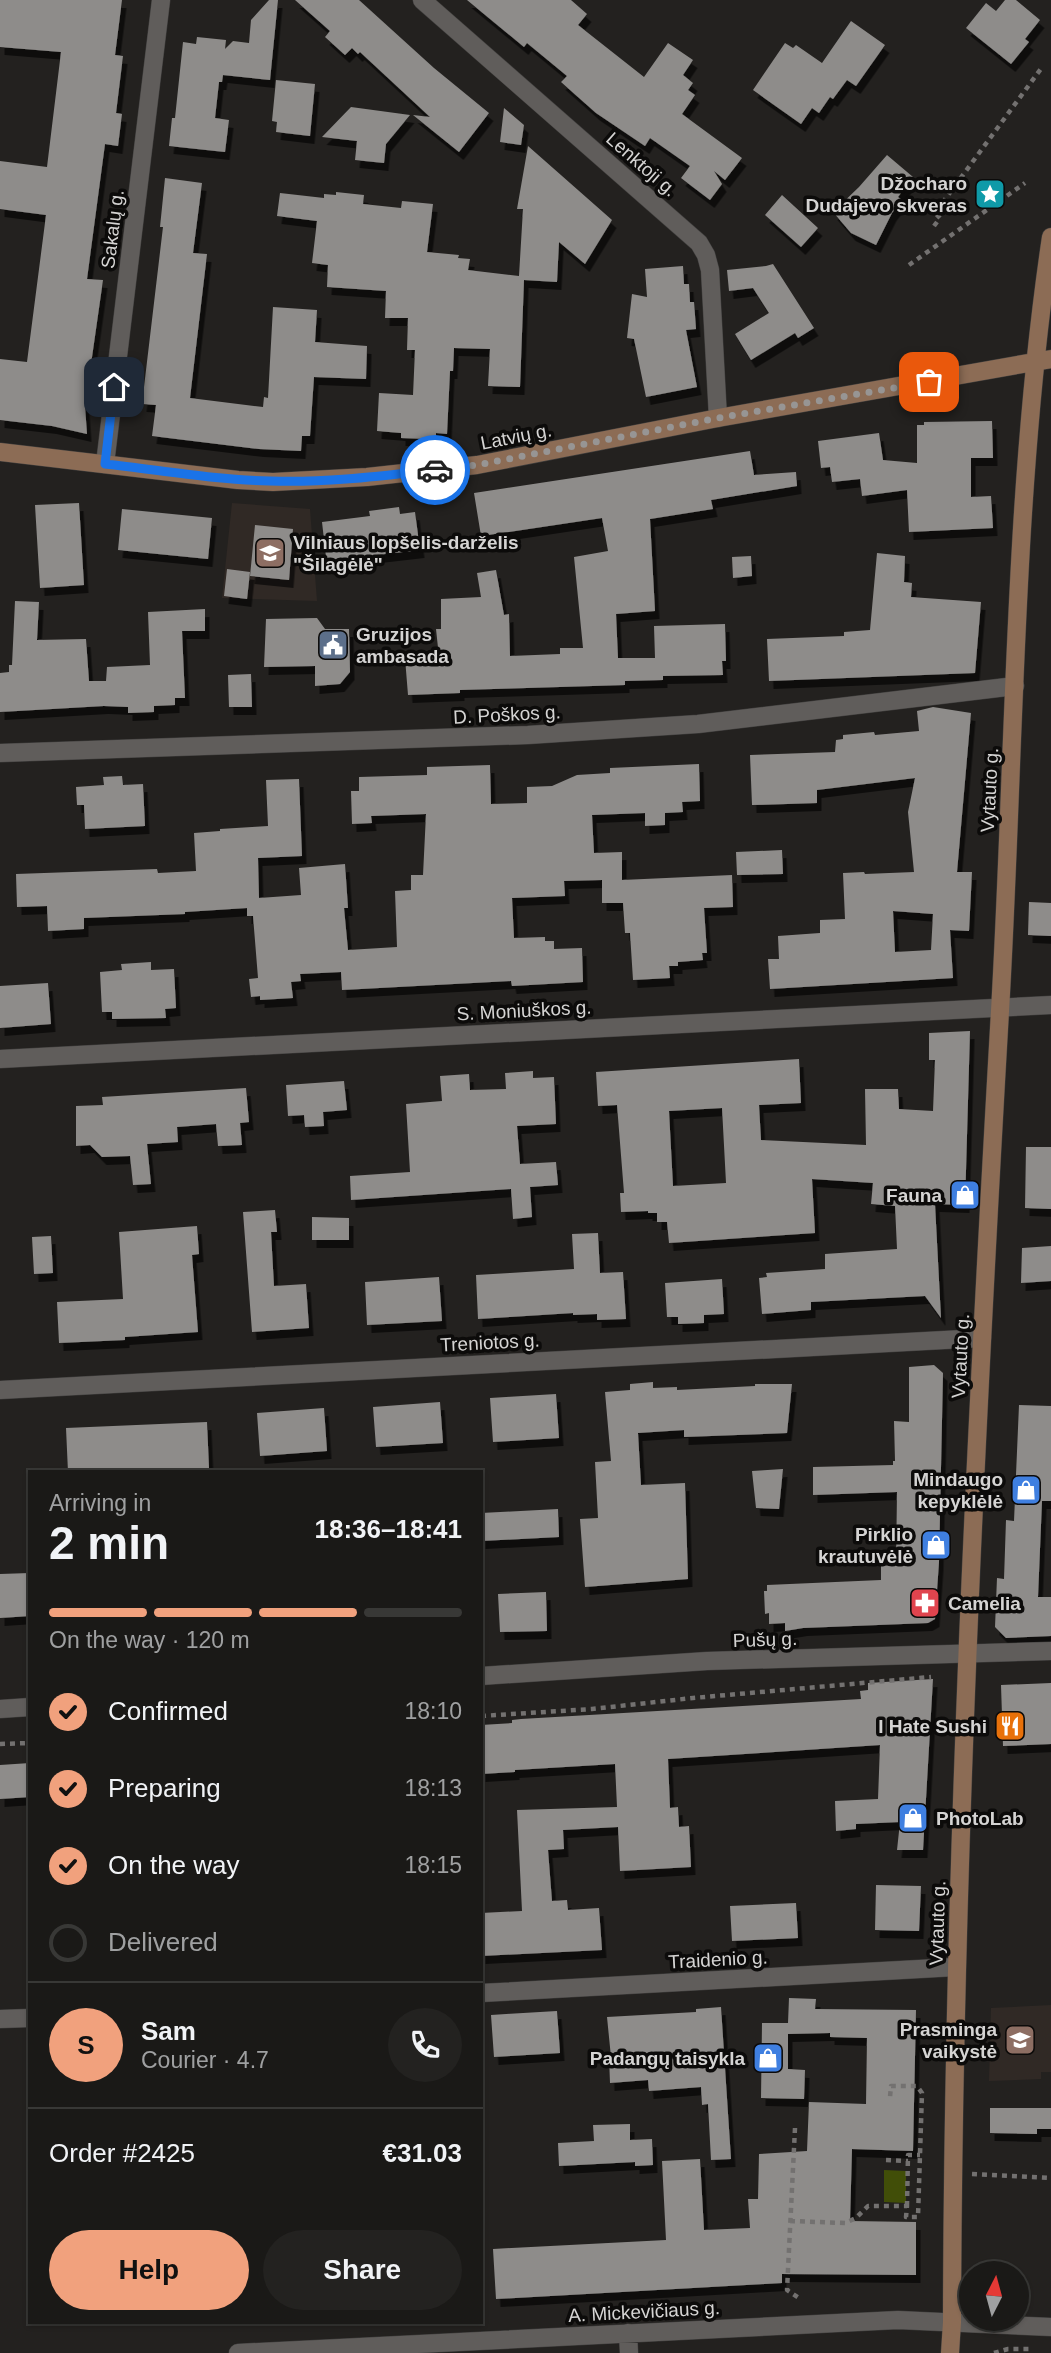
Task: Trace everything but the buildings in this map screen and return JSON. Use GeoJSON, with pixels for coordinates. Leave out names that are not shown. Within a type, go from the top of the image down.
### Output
{"type":"FeatureCollection","features":[{"type":"Feature","properties":{"kind":"street","name":"Sakalų g."},"geometry":{"type":"LineString","coordinates":[[105,464],[161,0]]}},
{"type":"Feature","properties":{"kind":"street","name":"Lenktoji g."},"geometry":{"type":"LineString","coordinates":[[422,0],[699,243],[710,270],[718,418]]}},
{"type":"Feature","properties":{"kind":"street","name":"Vytauto g."},"geometry":{"type":"LineString","coordinates":[[950,2353],[957,1968],[967,1654],[982,1338],[1021,540],[1043,361],[1051,237]]}},
{"type":"Feature","properties":{"kind":"street","name":"Latvių g."},"geometry":{"type":"LineString","coordinates":[[0,452],[238,480],[273,482],[367,477],[477,465],[718,418],[1043,361]]}},
{"type":"Feature","properties":{"kind":"street","name":"D. Poškos g."},"geometry":{"type":"LineString","coordinates":[[0,753],[528,735],[698,724],[1015,686]]}},
{"type":"Feature","properties":{"kind":"street","name":"S. Moniuškos g."},"geometry":{"type":"LineString","coordinates":[[0,1059],[1051,1005]]}},
{"type":"Feature","properties":{"kind":"street","name":"Treniotos g."},"geometry":{"type":"LineString","coordinates":[[0,1390],[982,1338]]}},
{"type":"Feature","properties":{"kind":"street","name":"Pušų g."},"geometry":{"type":"LineString","coordinates":[[483,1676],[707,1661],[1051,1651]]}},
{"type":"Feature","properties":{"kind":"street"},"geometry":{"type":"LineString","coordinates":[[0,1709],[28,1707]]}},
{"type":"Feature","properties":{"kind":"street","name":"Traidenio g."},"geometry":{"type":"LineString","coordinates":[[483,1993],[957,1968]]}},
{"type":"Feature","properties":{"kind":"street"},"geometry":{"type":"LineString","coordinates":[[0,2019],[28,2018]]}},
{"type":"Feature","properties":{"kind":"street","name":"A. Mickevičiaus g."},"geometry":{"type":"LineString","coordinates":[[239,2353],[898,2320],[1051,2327]]}},
{"type":"Feature","properties":{"kind":"street"},"geometry":{"type":"LineString","coordinates":[[628,2333],[629,2353]]}},
{"type":"Feature","properties":{"kind":"path"},"geometry":{"type":"LineString","coordinates":[[934,226],[940,218],[935,213],[1043,65]]}},
{"type":"Feature","properties":{"kind":"path"},"geometry":{"type":"LineString","coordinates":[[909,265],[1025,183]]}},
{"type":"Feature","properties":{"kind":"path"},"geometry":{"type":"LineString","coordinates":[[483,1716],[592,1709],[931,1677],[967,1654]]}},
{"type":"Feature","properties":{"kind":"path"},"geometry":{"type":"LineString","coordinates":[[0,1744],[28,1743]]}},
{"type":"Feature","properties":{"kind":"path"},"geometry":{"type":"LineString","coordinates":[[890,2097],[891,2087],[917,2086],[923,2100],[918,2217],[906,2217],[908,2155],[920,2155]]}},
{"type":"Feature","properties":{"kind":"path"},"geometry":{"type":"LineString","coordinates":[[795,2128],[787,2290],[799,2298]]}},
{"type":"Feature","properties":{"kind":"path"},"geometry":{"type":"LineString","coordinates":[[886,2160],[908,2161]]}},
{"type":"Feature","properties":{"kind":"path"},"geometry":{"type":"LineString","coordinates":[[954,2173],[1051,2178]]}},
{"type":"Feature","properties":{"kind":"path"},"geometry":{"type":"LineString","coordinates":[[790,2221],[845,2223],[856,2218],[868,2206],[907,2206]]}},
{"type":"Feature","properties":{"kind":"path"},"geometry":{"type":"LineString","coordinates":[[994,2353],[1008,2349],[1040,2348]]}},
{"type":"Feature","properties":{"kind":"shaded area","name":"Vilniaus lopšelis-darželis \"Šilagėlė\""},"geometry":{"type":"Polygon","coordinates":[[[232,503],[310,509],[317,601],[222,598],[232,503]]]}},
{"type":"Feature","properties":{"kind":"shaded area","name":"Prasminga vaikystė"},"geometry":{"type":"Polygon","coordinates":[[[1051,2005],[1051,2072],[1041,2072],[1041,2079],[989,2081],[991,2008],[1051,2005]]]}},
{"type":"Feature","properties":{"kind":"green space"},"geometry":{"type":"Polygon","coordinates":[[[884,2170],[906,2171],[906,2203],[884,2202],[884,2170]]]}},
{"type":"Feature","properties":{"kind":"way so far"},"geometry":{"type":"LineString","coordinates":[[435,470],[477,465],[718,418],[929,382]]}},
{"type":"Feature","properties":{"kind":"place","name":"Džocharo Dudajevo skveras"},"geometry":{"type":"Point","coordinates":[990,194]}},
{"type":"Feature","properties":{"kind":"place","name":"Vilniaus lopšelis-darželis \"Šilagėlė\""},"geometry":{"type":"Point","coordinates":[270,553]}},
{"type":"Feature","properties":{"kind":"place","name":"Gruzijos ambasada"},"geometry":{"type":"Point","coordinates":[333,645]}},
{"type":"Feature","properties":{"kind":"place","name":"Fauna"},"geometry":{"type":"Point","coordinates":[965,1195]}},
{"type":"Feature","properties":{"kind":"place","name":"Mindaugo kepyklėlė"},"geometry":{"type":"Point","coordinates":[1026,1490]}},
{"type":"Feature","properties":{"kind":"place","name":"Pirklio krautuvėlė"},"geometry":{"type":"Point","coordinates":[936,1545]}},
{"type":"Feature","properties":{"kind":"place","name":"Camelia"},"geometry":{"type":"Point","coordinates":[925,1603]}},
{"type":"Feature","properties":{"kind":"place","name":"I Hate Sushi"},"geometry":{"type":"Point","coordinates":[1010,1726]}},
{"type":"Feature","properties":{"kind":"place","name":"PhotoLab"},"geometry":{"type":"Point","coordinates":[913,1818]}},
{"type":"Feature","properties":{"kind":"place","name":"Prasminga vaikystė"},"geometry":{"type":"Point","coordinates":[1020,2040]}},
{"type":"Feature","properties":{"kind":"place","name":"Padangų taisykla"},"geometry":{"type":"Point","coordinates":[768,2058]}},
{"type":"Feature","properties":{"kind":"route"},"geometry":{"type":"LineString","coordinates":[[114,387],[105,464],[273,482],[435,470]]}}]}
